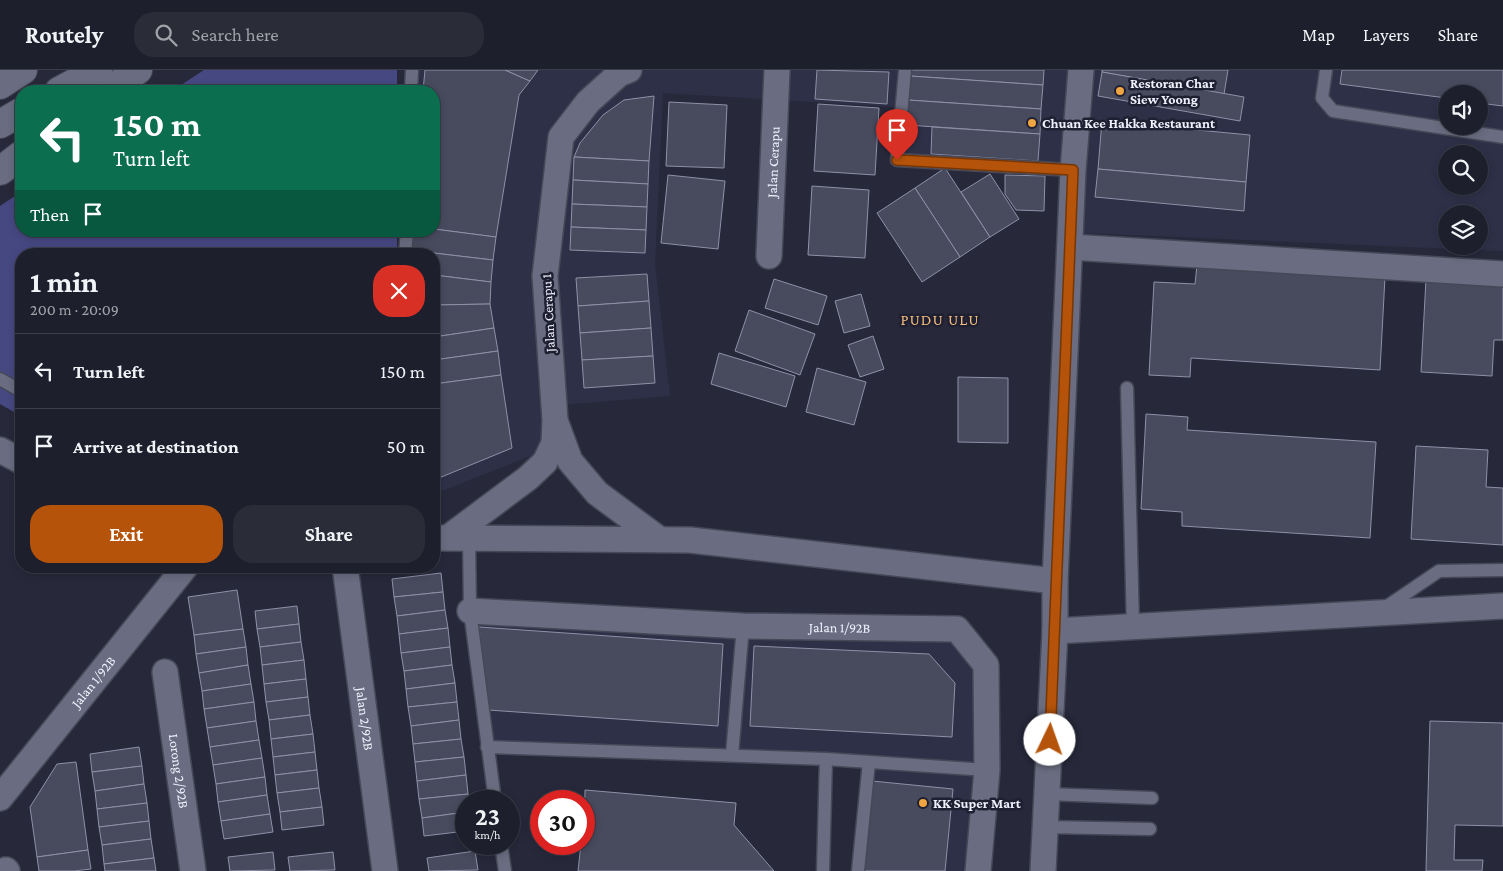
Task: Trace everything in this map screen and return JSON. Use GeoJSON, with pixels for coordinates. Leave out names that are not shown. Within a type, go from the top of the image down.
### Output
{"type":"FeatureCollection","features":[{"type":"Feature","properties":{"kind":"main road"},"geometry":{"type":"LineString","coordinates":[[70,85],[98,70]]}},
{"type":"Feature","properties":{"kind":"main road"},"geometry":{"type":"LineString","coordinates":[[117,85],[138,70]]}},
{"type":"Feature","properties":{"kind":"main road"},"geometry":{"type":"LineString","coordinates":[[0,124],[15,115]]}},
{"type":"Feature","properties":{"kind":"main road"},"geometry":{"type":"LineString","coordinates":[[0,171],[15,160]]}},
{"type":"Feature","properties":{"kind":"street","name":"Jalan Cerapu 1"},"geometry":{"type":"LineString","coordinates":[[451,537],[528,478],[545,462],[554,443],[555,420],[545,276],[561,137],[588,102],[619,74],[629,70]]}},
{"type":"Feature","properties":{"kind":"street","name":"Jalan Cerapu"},"geometry":{"type":"LineString","coordinates":[[769,256],[778,70]]}},
{"type":"Feature","properties":{"kind":"street"},"geometry":{"type":"LineString","coordinates":[[1042,871],[1055,631],[1055,581],[1073,170],[1082,70]]}},
{"type":"Feature","properties":{"kind":"street"},"geometry":{"type":"LineString","coordinates":[[1070,247],[1503,274]]}},
{"type":"Feature","properties":{"kind":"street"},"geometry":{"type":"LineString","coordinates":[[555,420],[570,461],[597,493],[660,539]]}},
{"type":"Feature","properties":{"kind":"street"},"geometry":{"type":"LineString","coordinates":[[0,450],[15,458]]}},
{"type":"Feature","properties":{"kind":"street"},"geometry":{"type":"LineString","coordinates":[[451,537],[690,540],[1055,581]]}},
{"type":"Feature","properties":{"kind":"street","name":"Jalan 1/92B"},"geometry":{"type":"LineString","coordinates":[[0,798],[180,573]]}},
{"type":"Feature","properties":{"kind":"street","name":"Jalan 2/92B"},"geometry":{"type":"LineString","coordinates":[[346,573],[385,871]]}},
{"type":"Feature","properties":{"kind":"street"},"geometry":{"type":"LineString","coordinates":[[1055,631],[1503,606]]}},
{"type":"Feature","properties":{"kind":"street","name":"Jalan 1/92B"},"geometry":{"type":"LineString","coordinates":[[470,611],[743,626],[957,628],[986,666],[987,770],[978,871]]}},
{"type":"Feature","properties":{"kind":"street","name":"Lorong 2/92B"},"geometry":{"type":"LineString","coordinates":[[166,672],[193,871]]}},
{"type":"Feature","properties":{"kind":"lane"},"geometry":{"type":"LineString","coordinates":[[412,70],[412,85]]}},
{"type":"Feature","properties":{"kind":"lane"},"geometry":{"type":"LineString","coordinates":[[905,70],[897,160],[1073,170]]}},
{"type":"Feature","properties":{"kind":"lane"},"geometry":{"type":"LineString","coordinates":[[1326,70],[1322,98],[1333,111],[1503,137]]}},
{"type":"Feature","properties":{"kind":"lane"},"geometry":{"type":"LineString","coordinates":[[0,379],[15,388]]}},
{"type":"Feature","properties":{"kind":"lane"},"geometry":{"type":"LineString","coordinates":[[1127,388],[1133,627]]}},
{"type":"Feature","properties":{"kind":"lane"},"geometry":{"type":"LineString","coordinates":[[451,537],[470,611],[493,790]]}},
{"type":"Feature","properties":{"kind":"lane"},"geometry":{"type":"LineString","coordinates":[[1377,613],[1439,571],[1503,570]]}},
{"type":"Feature","properties":{"kind":"lane"},"geometry":{"type":"LineString","coordinates":[[732,755],[743,626]]}},
{"type":"Feature","properties":{"kind":"lane"},"geometry":{"type":"LineString","coordinates":[[487,747],[826,759],[987,770]]}},
{"type":"Feature","properties":{"kind":"lane"},"geometry":{"type":"LineString","coordinates":[[823,871],[826,759]]}},
{"type":"Feature","properties":{"kind":"lane"},"geometry":{"type":"LineString","coordinates":[[858,871],[869,762]]}},
{"type":"Feature","properties":{"kind":"lane"},"geometry":{"type":"LineString","coordinates":[[1047,794],[1152,798]]}},
{"type":"Feature","properties":{"kind":"lane"},"geometry":{"type":"LineString","coordinates":[[1045,826],[1150,829]]}},
{"type":"Feature","properties":{"kind":"lane"},"geometry":{"type":"LineString","coordinates":[[503,855],[505,871]]}},
{"type":"Feature","properties":{"kind":"shaded area"},"geometry":{"type":"Polygon","coordinates":[[[204,70],[397,70],[397,85],[181,85],[204,70]]]}},
{"type":"Feature","properties":{"kind":"shaded area"},"geometry":{"type":"Polygon","coordinates":[[[418,70],[1071,70],[1064,163],[893,154],[895,107],[663,93],[655,264],[670,396],[546,406],[540,452],[440,492],[440,248],[434,248],[434,237],[440,237],[440,85],[417,85],[418,70]]]}},
{"type":"Feature","properties":{"kind":"shaded area"},"geometry":{"type":"Polygon","coordinates":[[[1091,70],[1503,70],[1503,251],[1488,250],[1488,205],[1438,205],[1438,248],[1083,233],[1091,70]]]}},
{"type":"Feature","properties":{"kind":"shaded area"},"geometry":{"type":"Polygon","coordinates":[[[15,196],[15,237],[397,237],[397,248],[15,248],[15,413],[0,404],[0,206],[15,196]]]}},
{"type":"Feature","properties":{"kind":"shaded area"},"geometry":{"type":"Polygon","coordinates":[[[478,619],[952,638],[978,670],[976,782],[969,871],[864,871],[875,756],[492,742],[478,619]]]}},
{"type":"Feature","properties":{"kind":"building"},"geometry":{"type":"Polygon","coordinates":[[[425,70],[505,70],[530,81],[519,95],[496,237],[440,230],[440,85],[424,85],[425,70]]]}},
{"type":"Feature","properties":{"kind":"building"},"geometry":{"type":"Polygon","coordinates":[[[505,70],[538,70],[530,81],[505,70]]]}},
{"type":"Feature","properties":{"kind":"building"},"geometry":{"type":"Polygon","coordinates":[[[817,70],[889,72],[887,104],[815,99],[817,70]]]}},
{"type":"Feature","properties":{"kind":"building"},"geometry":{"type":"Polygon","coordinates":[[[910,70],[1044,70],[1043,85],[910,76],[910,70]]]}},
{"type":"Feature","properties":{"kind":"building"},"geometry":{"type":"Polygon","coordinates":[[[1102,70],[1228,70],[1224,94],[1102,72],[1102,70]]]}},
{"type":"Feature","properties":{"kind":"building"},"geometry":{"type":"Polygon","coordinates":[[[1342,70],[1503,70],[1503,106],[1488,104],[1488,85],[1438,85],[1438,97],[1340,84],[1342,70]]]}},
{"type":"Feature","properties":{"kind":"building"},"geometry":{"type":"Polygon","coordinates":[[[1102,72],[1244,97],[1240,121],[1098,96],[1102,72]]]}},
{"type":"Feature","properties":{"kind":"building"},"geometry":{"type":"Polygon","coordinates":[[[910,76],[1043,85],[1041,109],[908,100],[910,76]]]}},
{"type":"Feature","properties":{"kind":"building"},"geometry":{"type":"Polygon","coordinates":[[[654,96],[649,161],[574,157],[580,143],[603,115],[624,100],[654,96]]]}},
{"type":"Feature","properties":{"kind":"building"},"geometry":{"type":"Polygon","coordinates":[[[908,100],[1041,109],[1040,134],[907,125],[908,100]]]}},
{"type":"Feature","properties":{"kind":"building"},"geometry":{"type":"Polygon","coordinates":[[[669,102],[727,105],[724,168],[666,166],[669,102]]]}},
{"type":"Feature","properties":{"kind":"building"},"geometry":{"type":"Polygon","coordinates":[[[818,104],[879,108],[875,175],[814,171],[818,104]]]}},
{"type":"Feature","properties":{"kind":"building"},"geometry":{"type":"Polygon","coordinates":[[[1102,121],[1250,135],[1246,182],[1098,169],[1102,121]]]}},
{"type":"Feature","properties":{"kind":"building"},"geometry":{"type":"Polygon","coordinates":[[[932,127],[1040,134],[1038,161],[931,154],[932,127]]]}},
{"type":"Feature","properties":{"kind":"building"},"geometry":{"type":"Polygon","coordinates":[[[574,157],[649,161],[648,184],[573,180],[574,157]]]}},
{"type":"Feature","properties":{"kind":"building"},"geometry":{"type":"Polygon","coordinates":[[[945,168],[990,237],[960,257],[915,188],[945,168]]]}},
{"type":"Feature","properties":{"kind":"building"},"geometry":{"type":"Polygon","coordinates":[[[1098,169],[1246,182],[1244,211],[1095,197],[1098,169]]]}},
{"type":"Feature","properties":{"kind":"building"},"geometry":{"type":"Polygon","coordinates":[[[990,174],[1019,219],[990,237],[961,192],[990,174]]]}},
{"type":"Feature","properties":{"kind":"building"},"geometry":{"type":"Polygon","coordinates":[[[668,175],[725,181],[718,249],[661,243],[668,175]]]}},
{"type":"Feature","properties":{"kind":"building"},"geometry":{"type":"Polygon","coordinates":[[[1005,175],[1045,176],[1044,211],[1016,210],[1005,194],[1005,175]]]}},
{"type":"Feature","properties":{"kind":"building"},"geometry":{"type":"Polygon","coordinates":[[[573,180],[648,184],[647,207],[572,204],[573,180]]]}},
{"type":"Feature","properties":{"kind":"building"},"geometry":{"type":"Polygon","coordinates":[[[812,186],[869,190],[865,258],[808,255],[812,186]]]}},
{"type":"Feature","properties":{"kind":"building"},"geometry":{"type":"Polygon","coordinates":[[[915,188],[960,257],[922,282],[877,213],[915,188]]]}},
{"type":"Feature","properties":{"kind":"building"},"geometry":{"type":"Polygon","coordinates":[[[572,204],[647,207],[646,230],[571,227],[572,204]]]}},
{"type":"Feature","properties":{"kind":"building"},"geometry":{"type":"Polygon","coordinates":[[[571,227],[646,230],[645,253],[570,250],[571,227]]]}},
{"type":"Feature","properties":{"kind":"building"},"geometry":{"type":"Polygon","coordinates":[[[440,230],[496,237],[493,260],[440,254],[440,248],[408,248],[409,237],[440,237],[440,230]]]}},
{"type":"Feature","properties":{"kind":"building"},"geometry":{"type":"Polygon","coordinates":[[[440,254],[493,260],[491,282],[440,276],[440,254]]]}},
{"type":"Feature","properties":{"kind":"building"},"geometry":{"type":"Polygon","coordinates":[[[1197,265],[1385,277],[1380,370],[1191,358],[1190,377],[1149,375],[1154,282],[1195,284],[1197,265]]]}},
{"type":"Feature","properties":{"kind":"building"},"geometry":{"type":"Polygon","coordinates":[[[647,274],[649,301],[578,306],[576,278],[647,274]]]}},
{"type":"Feature","properties":{"kind":"building"},"geometry":{"type":"Polygon","coordinates":[[[440,276],[491,282],[490,304],[440,305],[440,276]]]}},
{"type":"Feature","properties":{"kind":"building"},"geometry":{"type":"Polygon","coordinates":[[[774,279],[827,296],[818,325],[765,308],[774,279]]]}},
{"type":"Feature","properties":{"kind":"building"},"geometry":{"type":"Polygon","coordinates":[[[1426,279],[1503,284],[1503,340],[1494,340],[1492,376],[1421,372],[1426,279]]]}},
{"type":"Feature","properties":{"kind":"building"},"geometry":{"type":"Polygon","coordinates":[[[861,294],[870,326],[844,333],[835,301],[861,294]]]}},
{"type":"Feature","properties":{"kind":"building"},"geometry":{"type":"Polygon","coordinates":[[[649,301],[651,328],[580,333],[578,306],[649,301]]]}},
{"type":"Feature","properties":{"kind":"building"},"geometry":{"type":"Polygon","coordinates":[[[490,304],[494,328],[440,336],[440,305],[490,304]]]}},
{"type":"Feature","properties":{"kind":"building"},"geometry":{"type":"Polygon","coordinates":[[[749,310],[815,334],[800,375],[735,351],[749,310]]]}},
{"type":"Feature","properties":{"kind":"building"},"geometry":{"type":"Polygon","coordinates":[[[494,328],[498,351],[440,359],[440,336],[494,328]]]}},
{"type":"Feature","properties":{"kind":"building"},"geometry":{"type":"Polygon","coordinates":[[[651,328],[653,356],[582,360],[580,333],[651,328]]]}},
{"type":"Feature","properties":{"kind":"building"},"geometry":{"type":"Polygon","coordinates":[[[873,336],[884,369],[860,377],[848,345],[873,336]]]}},
{"type":"Feature","properties":{"kind":"building"},"geometry":{"type":"Polygon","coordinates":[[[498,351],[501,375],[440,383],[440,359],[498,351]]]}},
{"type":"Feature","properties":{"kind":"building"},"geometry":{"type":"Polygon","coordinates":[[[719,353],[795,376],[786,407],[711,384],[719,353]]]}},
{"type":"Feature","properties":{"kind":"building"},"geometry":{"type":"Polygon","coordinates":[[[653,356],[655,383],[584,388],[582,360],[653,356]]]}},
{"type":"Feature","properties":{"kind":"building"},"geometry":{"type":"Polygon","coordinates":[[[817,368],[866,382],[854,425],[806,412],[817,368]]]}},
{"type":"Feature","properties":{"kind":"building"},"geometry":{"type":"Polygon","coordinates":[[[501,375],[512,448],[440,478],[440,383],[501,375]]]}},
{"type":"Feature","properties":{"kind":"building"},"geometry":{"type":"Polygon","coordinates":[[[958,377],[1008,378],[1008,443],[958,442],[958,377]]]}},
{"type":"Feature","properties":{"kind":"building"},"geometry":{"type":"Polygon","coordinates":[[[1146,414],[1188,417],[1187,430],[1376,442],[1370,538],[1182,526],[1182,512],[1141,509],[1146,414]]]}},
{"type":"Feature","properties":{"kind":"building"},"geometry":{"type":"Polygon","coordinates":[[[1416,446],[1488,450],[1486,487],[1503,488],[1503,545],[1411,539],[1416,446]]]}},
{"type":"Feature","properties":{"kind":"building"},"geometry":{"type":"Polygon","coordinates":[[[441,573],[443,592],[394,597],[392,579],[441,573]]]}},
{"type":"Feature","properties":{"kind":"building"},"geometry":{"type":"Polygon","coordinates":[[[237,590],[243,629],[194,635],[188,597],[237,590]]]}},
{"type":"Feature","properties":{"kind":"building"},"geometry":{"type":"Polygon","coordinates":[[[443,592],[445,610],[397,616],[394,597],[443,592]]]}},
{"type":"Feature","properties":{"kind":"building"},"geometry":{"type":"Polygon","coordinates":[[[297,606],[299,624],[257,629],[255,611],[297,606]]]}},
{"type":"Feature","properties":{"kind":"building"},"geometry":{"type":"Polygon","coordinates":[[[445,610],[448,628],[399,634],[397,616],[445,610]]]}},
{"type":"Feature","properties":{"kind":"building"},"geometry":{"type":"Polygon","coordinates":[[[299,624],[301,642],[260,647],[257,629],[299,624]]]}},
{"type":"Feature","properties":{"kind":"building"},"geometry":{"type":"Polygon","coordinates":[[[479,627],[723,644],[718,726],[488,710],[479,627]]]}},
{"type":"Feature","properties":{"kind":"building"},"geometry":{"type":"Polygon","coordinates":[[[448,628],[450,647],[401,653],[399,634],[448,628]]]}},
{"type":"Feature","properties":{"kind":"building"},"geometry":{"type":"Polygon","coordinates":[[[243,629],[246,647],[196,654],[194,635],[243,629]]]}},
{"type":"Feature","properties":{"kind":"building"},"geometry":{"type":"Polygon","coordinates":[[[301,642],[304,660],[262,665],[260,647],[301,642]]]}},
{"type":"Feature","properties":{"kind":"building"},"geometry":{"type":"Polygon","coordinates":[[[754,646],[929,654],[955,683],[952,737],[750,726],[754,646]]]}},
{"type":"Feature","properties":{"kind":"building"},"geometry":{"type":"Polygon","coordinates":[[[246,647],[248,665],[199,673],[196,654],[246,647]]]}},
{"type":"Feature","properties":{"kind":"building"},"geometry":{"type":"Polygon","coordinates":[[[450,647],[452,665],[404,671],[401,653],[450,647]]]}},
{"type":"Feature","properties":{"kind":"building"},"geometry":{"type":"Polygon","coordinates":[[[304,660],[306,679],[264,684],[262,665],[304,660]]]}},
{"type":"Feature","properties":{"kind":"building"},"geometry":{"type":"Polygon","coordinates":[[[248,665],[251,684],[202,691],[199,673],[248,665]]]}},
{"type":"Feature","properties":{"kind":"building"},"geometry":{"type":"Polygon","coordinates":[[[452,665],[455,683],[406,689],[404,671],[452,665]]]}},
{"type":"Feature","properties":{"kind":"building"},"geometry":{"type":"Polygon","coordinates":[[[306,679],[308,697],[266,702],[264,684],[306,679]]]}},
{"type":"Feature","properties":{"kind":"building"},"geometry":{"type":"Polygon","coordinates":[[[455,683],[457,702],[408,707],[406,689],[455,683]]]}},
{"type":"Feature","properties":{"kind":"building"},"geometry":{"type":"Polygon","coordinates":[[[251,684],[254,702],[204,709],[202,691],[251,684]]]}},
{"type":"Feature","properties":{"kind":"building"},"geometry":{"type":"Polygon","coordinates":[[[308,697],[310,715],[269,720],[266,702],[308,697]]]}},
{"type":"Feature","properties":{"kind":"building"},"geometry":{"type":"Polygon","coordinates":[[[254,702],[256,721],[207,728],[204,709],[254,702]]]}},
{"type":"Feature","properties":{"kind":"building"},"geometry":{"type":"Polygon","coordinates":[[[457,702],[459,720],[411,726],[408,707],[457,702]]]}},
{"type":"Feature","properties":{"kind":"building"},"geometry":{"type":"Polygon","coordinates":[[[310,715],[313,734],[271,739],[269,720],[310,715]]]}},
{"type":"Feature","properties":{"kind":"building"},"geometry":{"type":"Polygon","coordinates":[[[459,720],[461,739],[413,744],[411,726],[459,720]]]}},
{"type":"Feature","properties":{"kind":"building"},"geometry":{"type":"Polygon","coordinates":[[[256,721],[259,740],[210,747],[207,728],[256,721]]]}},
{"type":"Feature","properties":{"kind":"building"},"geometry":{"type":"Polygon","coordinates":[[[1430,721],[1503,723],[1503,826],[1455,825],[1454,860],[1483,860],[1482,871],[1426,871],[1430,721]]]}},
{"type":"Feature","properties":{"kind":"building"},"geometry":{"type":"Polygon","coordinates":[[[313,734],[315,752],[273,757],[271,739],[313,734]]]}},
{"type":"Feature","properties":{"kind":"building"},"geometry":{"type":"Polygon","coordinates":[[[461,739],[464,757],[415,762],[413,744],[461,739]]]}},
{"type":"Feature","properties":{"kind":"building"},"geometry":{"type":"Polygon","coordinates":[[[259,740],[262,758],[213,765],[210,747],[259,740]]]}},
{"type":"Feature","properties":{"kind":"building"},"geometry":{"type":"Polygon","coordinates":[[[139,747],[142,766],[92,772],[90,754],[139,747]]]}},
{"type":"Feature","properties":{"kind":"building"},"geometry":{"type":"Polygon","coordinates":[[[315,752],[317,770],[275,775],[273,757],[315,752]]]}},
{"type":"Feature","properties":{"kind":"building"},"geometry":{"type":"Polygon","coordinates":[[[464,757],[466,775],[417,781],[415,762],[464,757]]]}},
{"type":"Feature","properties":{"kind":"building"},"geometry":{"type":"Polygon","coordinates":[[[262,758],[265,777],[216,784],[213,765],[262,758]]]}},
{"type":"Feature","properties":{"kind":"building"},"geometry":{"type":"Polygon","coordinates":[[[76,762],[88,850],[37,857],[30,807],[57,764],[76,762]]]}},
{"type":"Feature","properties":{"kind":"building"},"geometry":{"type":"Polygon","coordinates":[[[142,766],[144,784],[95,791],[92,772],[142,766]]]}},
{"type":"Feature","properties":{"kind":"building"},"geometry":{"type":"Polygon","coordinates":[[[317,770],[319,788],[277,793],[275,775],[317,770]]]}},
{"type":"Feature","properties":{"kind":"building"},"geometry":{"type":"Polygon","coordinates":[[[466,775],[468,790],[455,790],[455,795],[419,799],[417,781],[466,775]]]}},
{"type":"Feature","properties":{"kind":"building"},"geometry":{"type":"Polygon","coordinates":[[[265,777],[267,795],[218,802],[216,784],[265,777]]]}},
{"type":"Feature","properties":{"kind":"building"},"geometry":{"type":"Polygon","coordinates":[[[872,781],[953,789],[945,871],[863,871],[872,781]]]}},
{"type":"Feature","properties":{"kind":"building"},"geometry":{"type":"Polygon","coordinates":[[[144,784],[147,803],[97,809],[95,791],[144,784]]]}},
{"type":"Feature","properties":{"kind":"building"},"geometry":{"type":"Polygon","coordinates":[[[319,788],[322,807],[280,812],[277,793],[319,788]]]}},
{"type":"Feature","properties":{"kind":"building"},"geometry":{"type":"Polygon","coordinates":[[[595,791],[736,803],[734,825],[774,871],[578,871],[580,855],[595,855],[595,791]]]}},
{"type":"Feature","properties":{"kind":"building"},"geometry":{"type":"Polygon","coordinates":[[[267,795],[270,814],[221,821],[218,802],[267,795]]]}},
{"type":"Feature","properties":{"kind":"building"},"geometry":{"type":"Polygon","coordinates":[[[455,795],[455,814],[422,818],[419,799],[455,795]]]}},
{"type":"Feature","properties":{"kind":"building"},"geometry":{"type":"Polygon","coordinates":[[[147,803],[149,821],[99,827],[97,809],[147,803]]]}},
{"type":"Feature","properties":{"kind":"building"},"geometry":{"type":"Polygon","coordinates":[[[322,807],[324,825],[282,830],[280,812],[322,807]]]}},
{"type":"Feature","properties":{"kind":"building"},"geometry":{"type":"Polygon","coordinates":[[[270,814],[273,832],[224,839],[221,821],[270,814]]]}},
{"type":"Feature","properties":{"kind":"building"},"geometry":{"type":"Polygon","coordinates":[[[455,814],[455,832],[424,836],[422,818],[455,814]]]}},
{"type":"Feature","properties":{"kind":"building"},"geometry":{"type":"Polygon","coordinates":[[[149,821],[151,839],[102,845],[99,827],[149,821]]]}},
{"type":"Feature","properties":{"kind":"building"},"geometry":{"type":"Polygon","coordinates":[[[151,839],[154,858],[104,864],[102,845],[151,839]]]}},
{"type":"Feature","properties":{"kind":"building"},"geometry":{"type":"Polygon","coordinates":[[[88,850],[91,869],[39,871],[37,857],[88,850]]]}},
{"type":"Feature","properties":{"kind":"building"},"geometry":{"type":"Polygon","coordinates":[[[273,852],[275,870],[230,871],[228,857],[273,852]]]}},
{"type":"Feature","properties":{"kind":"building"},"geometry":{"type":"Polygon","coordinates":[[[333,852],[335,870],[290,871],[288,857],[333,852]]]}},
{"type":"Feature","properties":{"kind":"building"},"geometry":{"type":"Polygon","coordinates":[[[455,854],[476,855],[478,870],[429,871],[427,858],[455,854]]]}},
{"type":"Feature","properties":{"kind":"building"},"geometry":{"type":"Polygon","coordinates":[[[154,858],[156,871],[105,871],[104,864],[154,858]]]}},
{"type":"Feature","properties":{"kind":"place","name":"Restoran Char Siew Yoong"},"geometry":{"type":"Point","coordinates":[1120,91]}},
{"type":"Feature","properties":{"kind":"place","name":"Chuan Kee Hakka Restaurant"},"geometry":{"type":"Point","coordinates":[1032,123]}},
{"type":"Feature","properties":{"kind":"place","name":"KK Super Mart"},"geometry":{"type":"Point","coordinates":[923,803]}},
{"type":"Feature","properties":{"kind":"district","name":"PUDU ULU"},"geometry":{"type":"Point","coordinates":[940,319]}},
{"type":"Feature","properties":{"kind":"route"},"geometry":{"type":"LineString","coordinates":[[897,160],[1073,170],[1050,740]]}}]}
